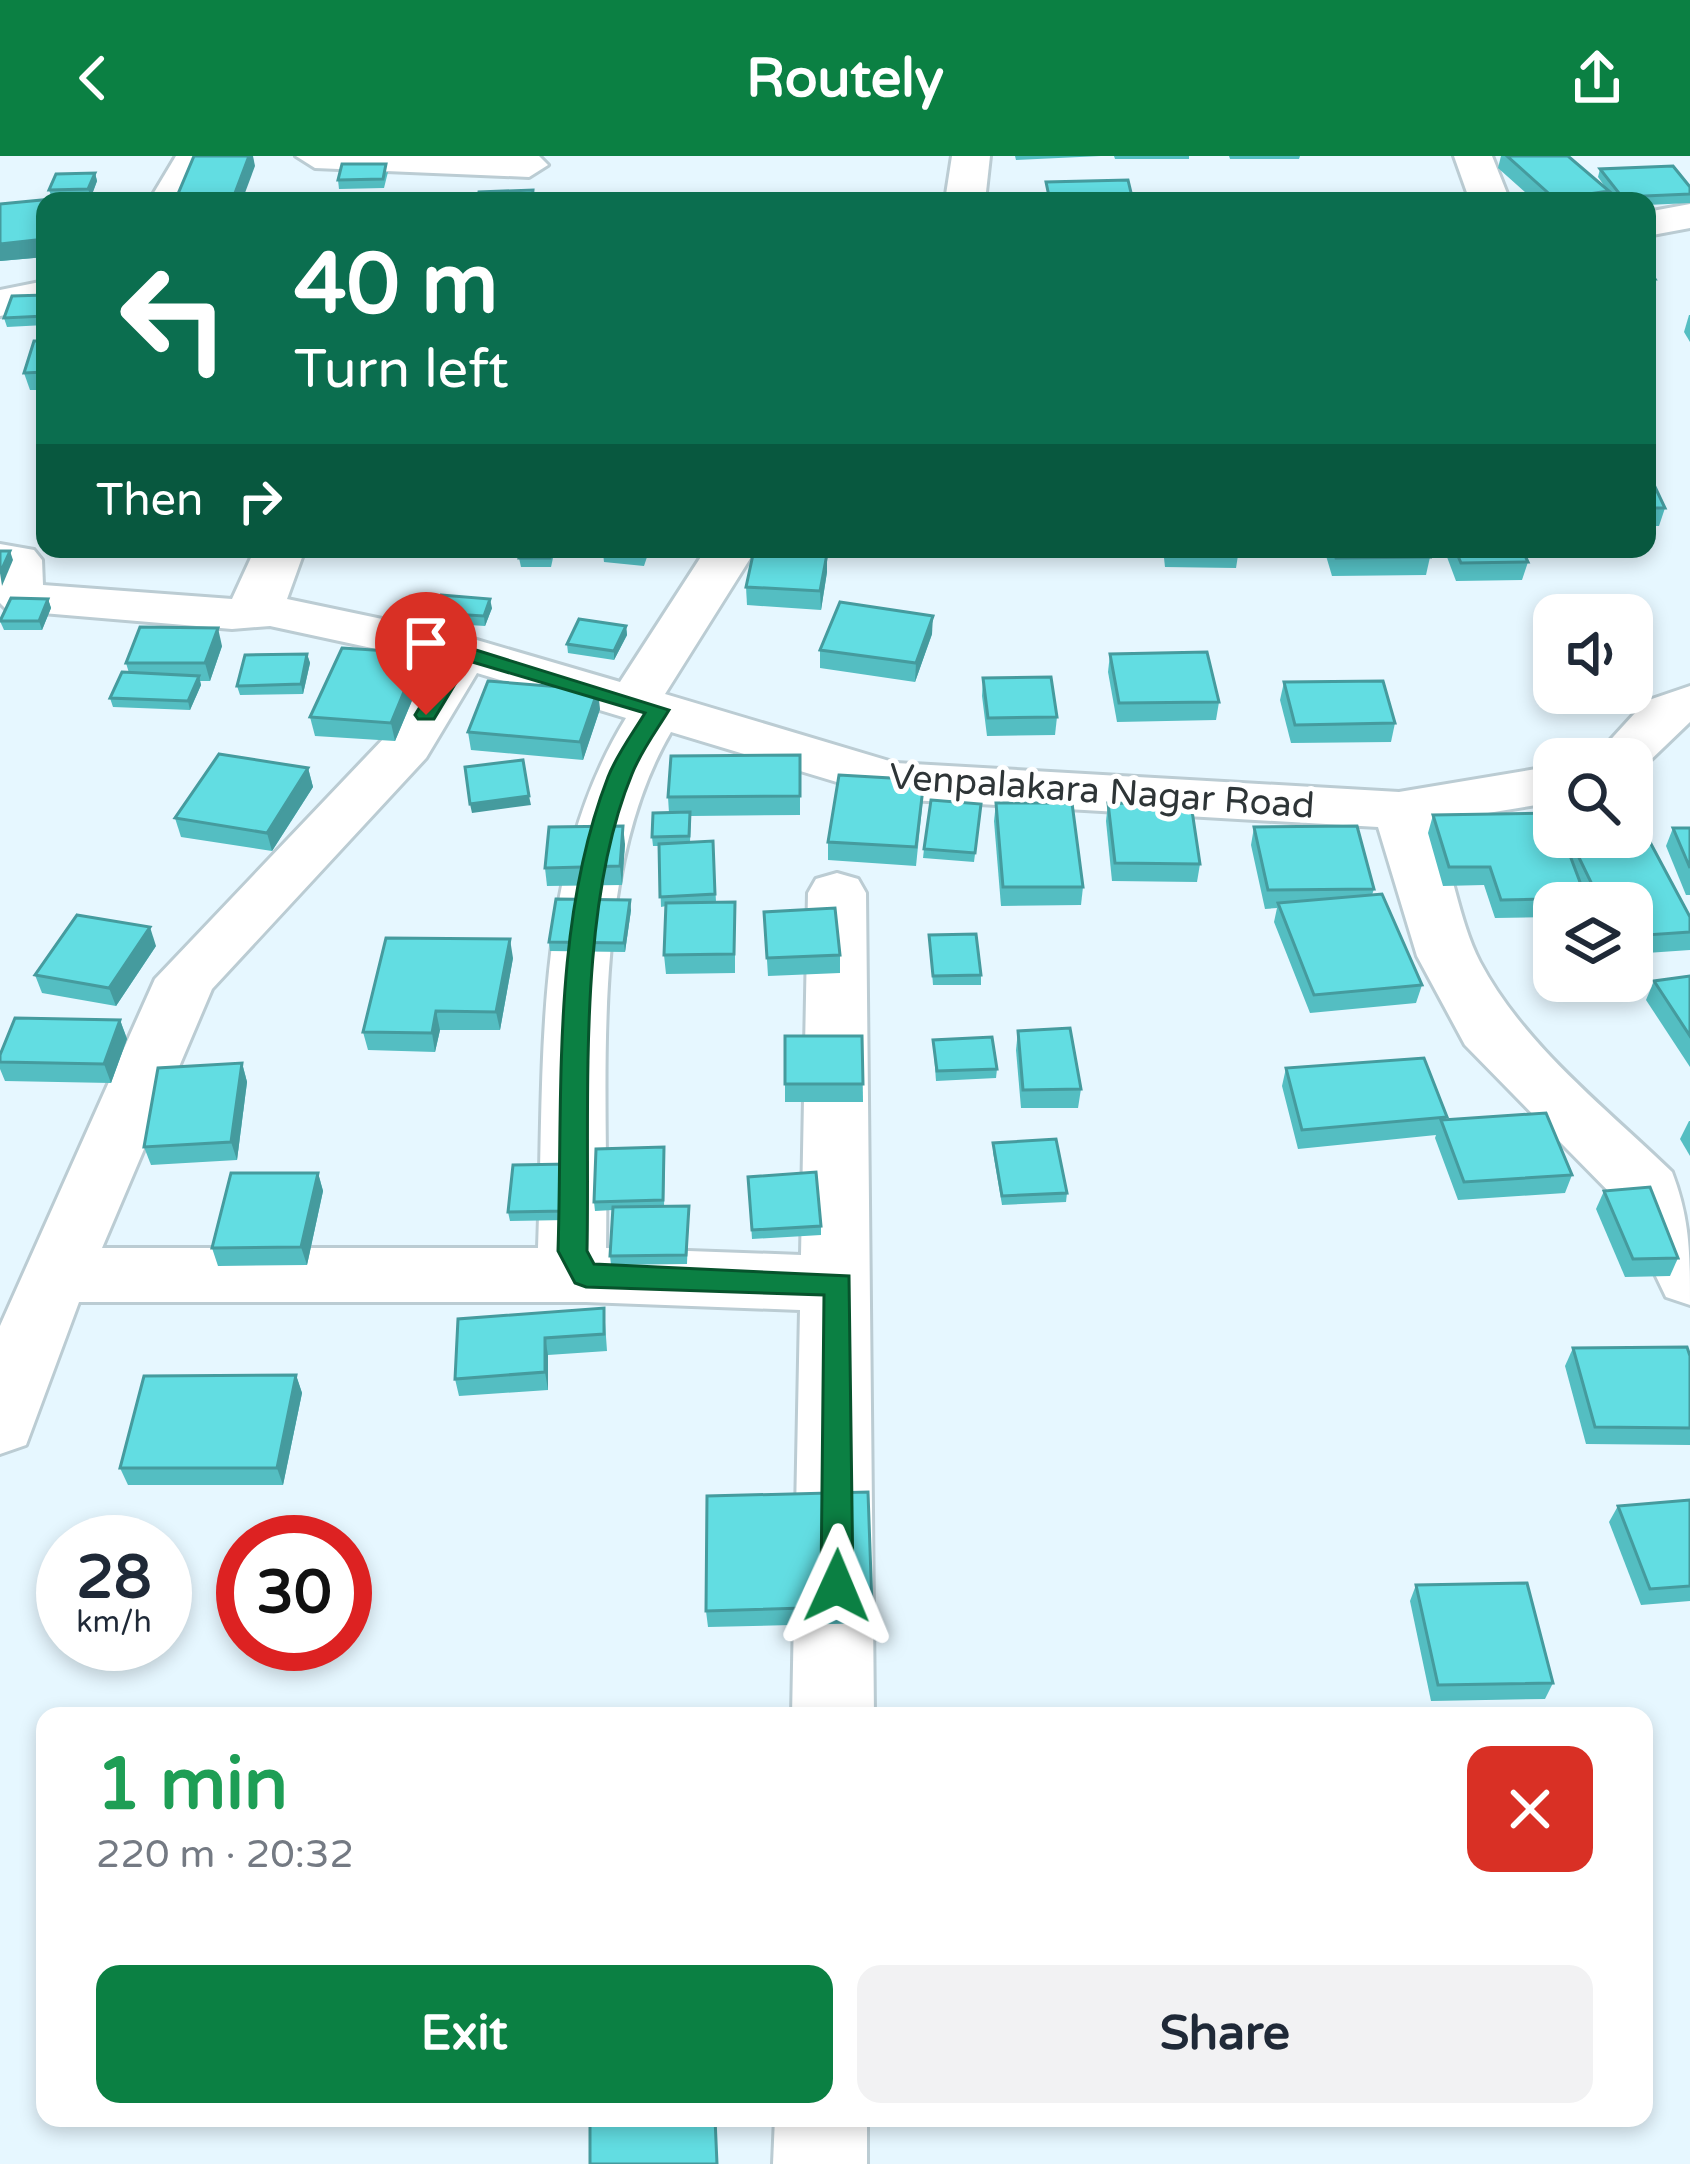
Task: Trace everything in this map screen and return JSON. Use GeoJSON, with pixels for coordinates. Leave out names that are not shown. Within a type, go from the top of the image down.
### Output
{"type":"FeatureCollection","features":[{"type":"Feature","properties":{"kind":"street"},"geometry":{"type":"LineString","coordinates":[[175,192],[194,156]]}},
{"type":"Feature","properties":{"kind":"street"},"geometry":{"type":"LineString","coordinates":[[315,156],[530,165]]}},
{"type":"Feature","properties":{"kind":"street"},"geometry":{"type":"LineString","coordinates":[[966,192],[970,156]]}},
{"type":"Feature","properties":{"kind":"street"},"geometry":{"type":"LineString","coordinates":[[1473,156],[1487,192]]}},
{"type":"Feature","properties":{"kind":"street"},"geometry":{"type":"LineString","coordinates":[[408,192],[418,158]]}},
{"type":"Feature","properties":{"kind":"street"},"geometry":{"type":"LineString","coordinates":[[1656,222],[1690,216]]}},
{"type":"Feature","properties":{"kind":"street"},"geometry":{"type":"LineString","coordinates":[[0,303],[36,296]]}},
{"type":"Feature","properties":{"kind":"street"},"geometry":{"type":"LineString","coordinates":[[270,611],[261,601],[277,558]]}},
{"type":"Feature","properties":{"kind":"street"},"geometry":{"type":"LineString","coordinates":[[586,1275],[572,1251],[570,1229],[580,963],[602,829],[646,705],[726,558]]}},
{"type":"Feature","properties":{"kind":"street","name":"Venpalakara Nagar Road"},"geometry":{"type":"LineString","coordinates":[[0,559],[17,560],[18,593],[25,599],[232,614],[270,611],[463,652],[893,781],[1399,810],[1533,788]]}},
{"type":"Feature","properties":{"kind":"street"},"geometry":{"type":"LineString","coordinates":[[0,1423],[56,1275],[186,979],[407,746],[463,652]]}},
{"type":"Feature","properties":{"kind":"street"},"geometry":{"type":"LineString","coordinates":[[1641,738],[1665,713],[1690,702]]}},
{"type":"Feature","properties":{"kind":"street"},"geometry":{"type":"LineString","coordinates":[[1399,810],[1421,860],[1447,956],[1486,1029],[1648,1190],[1690,1278]]}},
{"type":"Feature","properties":{"kind":"street"},"geometry":{"type":"LineString","coordinates":[[833,1707],[837,893]]}},
{"type":"Feature","properties":{"kind":"street"},"geometry":{"type":"LineString","coordinates":[[56,1275],[586,1275],[838,1284]]}},
{"type":"Feature","properties":{"kind":"street"},"geometry":{"type":"LineString","coordinates":[[820,2164],[821,2127]]}},
{"type":"Feature","properties":{"kind":"building"},"geometry":{"type":"Polygon","coordinates":[[[194,156],[249,156],[235,192],[179,192],[194,156]]]}},
{"type":"Feature","properties":{"kind":"building"},"geometry":{"type":"Polygon","coordinates":[[[1507,156],[1568,156],[1609,191],[1602,192],[1547,192],[1507,156]]]}},
{"type":"Feature","properties":{"kind":"building"},"geometry":{"type":"Polygon","coordinates":[[[342,164],[386,164],[383,179],[338,180],[342,164]]]}},
{"type":"Feature","properties":{"kind":"building"},"geometry":{"type":"Polygon","coordinates":[[[1673,166],[1690,187],[1690,194],[1618,192],[1600,169],[1673,166]]]}},
{"type":"Feature","properties":{"kind":"building"},"geometry":{"type":"Polygon","coordinates":[[[95,173],[88,189],[49,190],[56,174],[95,173]]]}},
{"type":"Feature","properties":{"kind":"building"},"geometry":{"type":"Polygon","coordinates":[[[1128,180],[1131,192],[1048,192],[1046,182],[1128,180]]]}},
{"type":"Feature","properties":{"kind":"building"},"geometry":{"type":"Polygon","coordinates":[[[36,201],[36,240],[0,244],[0,204],[36,201]]]}},
{"type":"Feature","properties":{"kind":"building"},"geometry":{"type":"Polygon","coordinates":[[[36,295],[36,316],[4,318],[12,296],[36,295]]]}},
{"type":"Feature","properties":{"kind":"building"},"geometry":{"type":"Polygon","coordinates":[[[34,341],[36,341],[36,372],[24,373],[34,341]]]}},
{"type":"Feature","properties":{"kind":"building"},"geometry":{"type":"Polygon","coordinates":[[[0,551],[10,551],[0,573],[0,551]]]}},
{"type":"Feature","properties":{"kind":"building"},"geometry":{"type":"Polygon","coordinates":[[[752,558],[826,558],[820,591],[746,587],[752,558]]]}},
{"type":"Feature","properties":{"kind":"building"},"geometry":{"type":"Polygon","coordinates":[[[1459,558],[1526,558],[1528,562],[1461,563],[1459,558]]]}},
{"type":"Feature","properties":{"kind":"building"},"geometry":{"type":"Polygon","coordinates":[[[441,595],[490,599],[484,616],[434,613],[441,595]]]}},
{"type":"Feature","properties":{"kind":"building"},"geometry":{"type":"Polygon","coordinates":[[[11,598],[48,599],[39,621],[0,621],[11,598]]]}},
{"type":"Feature","properties":{"kind":"building"},"geometry":{"type":"Polygon","coordinates":[[[840,602],[933,616],[916,663],[820,650],[840,602]]]}},
{"type":"Feature","properties":{"kind":"building"},"geometry":{"type":"Polygon","coordinates":[[[579,619],[626,626],[614,651],[567,644],[579,619]]]}},
{"type":"Feature","properties":{"kind":"building"},"geometry":{"type":"Polygon","coordinates":[[[140,627],[218,628],[205,663],[126,663],[140,627]]]}},
{"type":"Feature","properties":{"kind":"building"},"geometry":{"type":"Polygon","coordinates":[[[342,648],[420,653],[391,723],[310,717],[342,648]]]}},
{"type":"Feature","properties":{"kind":"building"},"geometry":{"type":"Polygon","coordinates":[[[1207,652],[1219,702],[1119,703],[1110,654],[1207,652]]]}},
{"type":"Feature","properties":{"kind":"building"},"geometry":{"type":"Polygon","coordinates":[[[307,654],[301,684],[237,686],[245,655],[307,654]]]}},
{"type":"Feature","properties":{"kind":"building"},"geometry":{"type":"Polygon","coordinates":[[[122,672],[199,676],[188,701],[110,698],[122,672]]]}},
{"type":"Feature","properties":{"kind":"building"},"geometry":{"type":"Polygon","coordinates":[[[1051,677],[1057,717],[988,718],[983,678],[1051,677]]]}},
{"type":"Feature","properties":{"kind":"building"},"geometry":{"type":"Polygon","coordinates":[[[488,681],[598,690],[580,742],[468,732],[488,681]]]}},
{"type":"Feature","properties":{"kind":"building"},"geometry":{"type":"Polygon","coordinates":[[[1383,681],[1395,723],[1295,725],[1284,682],[1383,681]]]}},
{"type":"Feature","properties":{"kind":"building"},"geometry":{"type":"Polygon","coordinates":[[[219,754],[308,768],[267,833],[175,818],[219,754]]]}},
{"type":"Feature","properties":{"kind":"building"},"geometry":{"type":"Polygon","coordinates":[[[800,755],[800,796],[668,797],[671,756],[800,755]]]}},
{"type":"Feature","properties":{"kind":"building"},"geometry":{"type":"Polygon","coordinates":[[[523,760],[529,796],[470,804],[465,767],[523,760]]]}},
{"type":"Feature","properties":{"kind":"building"},"geometry":{"type":"Polygon","coordinates":[[[839,775],[924,780],[916,847],[828,842],[839,775]]]}},
{"type":"Feature","properties":{"kind":"building"},"geometry":{"type":"Polygon","coordinates":[[[931,800],[981,804],[975,853],[924,849],[931,800]]]}},
{"type":"Feature","properties":{"kind":"building"},"geometry":{"type":"Polygon","coordinates":[[[996,803],[1072,803],[1083,887],[1003,887],[996,803]]]}},
{"type":"Feature","properties":{"kind":"building"},"geometry":{"type":"Polygon","coordinates":[[[1108,803],[1191,804],[1200,864],[1115,863],[1108,803]]]}},
{"type":"Feature","properties":{"kind":"building"},"geometry":{"type":"Polygon","coordinates":[[[690,812],[689,836],[652,837],[653,813],[690,812]]]}},
{"type":"Feature","properties":{"kind":"building"},"geometry":{"type":"Polygon","coordinates":[[[1533,813],[1533,858],[1571,858],[1580,882],[1533,882],[1533,899],[1501,900],[1490,867],[1449,867],[1433,815],[1533,813]]]}},
{"type":"Feature","properties":{"kind":"building"},"geometry":{"type":"Polygon","coordinates":[[[623,826],[620,866],[545,868],[549,827],[623,826]]]}},
{"type":"Feature","properties":{"kind":"building"},"geometry":{"type":"Polygon","coordinates":[[[1357,826],[1374,889],[1268,890],[1254,827],[1357,826]]]}},
{"type":"Feature","properties":{"kind":"building"},"geometry":{"type":"Polygon","coordinates":[[[1673,828],[1690,828],[1690,868],[1673,828]]]}},
{"type":"Feature","properties":{"kind":"building"},"geometry":{"type":"Polygon","coordinates":[[[713,841],[715,894],[660,897],[659,844],[713,841]]]}},
{"type":"Feature","properties":{"kind":"building"},"geometry":{"type":"Polygon","coordinates":[[[1653,848],[1690,917],[1690,932],[1653,935],[1653,882],[1591,882],[1579,858],[1653,858],[1653,848]]]}},
{"type":"Feature","properties":{"kind":"building"},"geometry":{"type":"Polygon","coordinates":[[[1382,894],[1422,985],[1314,995],[1278,903],[1382,894]]]}},
{"type":"Feature","properties":{"kind":"building"},"geometry":{"type":"Polygon","coordinates":[[[556,899],[630,900],[624,943],[549,942],[556,899]]]}},
{"type":"Feature","properties":{"kind":"building"},"geometry":{"type":"Polygon","coordinates":[[[735,902],[734,954],[664,955],[666,903],[735,902]]]}},
{"type":"Feature","properties":{"kind":"building"},"geometry":{"type":"Polygon","coordinates":[[[835,908],[840,955],[767,958],[764,912],[835,908]]]}},
{"type":"Feature","properties":{"kind":"building"},"geometry":{"type":"Polygon","coordinates":[[[77,915],[150,927],[109,988],[35,975],[77,915]]]}},
{"type":"Feature","properties":{"kind":"building"},"geometry":{"type":"Polygon","coordinates":[[[976,934],[981,975],[933,976],[929,935],[976,934]]]}},
{"type":"Feature","properties":{"kind":"building"},"geometry":{"type":"Polygon","coordinates":[[[386,938],[510,939],[496,1012],[436,1011],[432,1033],[363,1032],[386,938]]]}},
{"type":"Feature","properties":{"kind":"building"},"geometry":{"type":"Polygon","coordinates":[[[1690,976],[1690,1036],[1654,981],[1690,976]]]}},
{"type":"Feature","properties":{"kind":"building"},"geometry":{"type":"Polygon","coordinates":[[[15,1018],[120,1020],[104,1064],[0,1062],[15,1018]]]}},
{"type":"Feature","properties":{"kind":"building"},"geometry":{"type":"Polygon","coordinates":[[[1070,1028],[1081,1089],[1023,1090],[1018,1031],[1070,1028]]]}},
{"type":"Feature","properties":{"kind":"building"},"geometry":{"type":"Polygon","coordinates":[[[785,1036],[862,1036],[863,1084],[785,1084],[785,1036]]]}},
{"type":"Feature","properties":{"kind":"building"},"geometry":{"type":"Polygon","coordinates":[[[992,1037],[997,1069],[937,1071],[933,1040],[992,1037]]]}},
{"type":"Feature","properties":{"kind":"building"},"geometry":{"type":"Polygon","coordinates":[[[1424,1058],[1447,1117],[1302,1130],[1286,1068],[1424,1058]]]}},
{"type":"Feature","properties":{"kind":"building"},"geometry":{"type":"Polygon","coordinates":[[[242,1063],[231,1142],[144,1147],[158,1068],[242,1063]]]}},
{"type":"Feature","properties":{"kind":"building"},"geometry":{"type":"Polygon","coordinates":[[[1546,1113],[1572,1175],[1464,1182],[1441,1120],[1546,1113]]]}},
{"type":"Feature","properties":{"kind":"building"},"geometry":{"type":"Polygon","coordinates":[[[1056,1139],[1067,1193],[1002,1196],[993,1143],[1056,1139]]]}},
{"type":"Feature","properties":{"kind":"building"},"geometry":{"type":"Polygon","coordinates":[[[664,1147],[663,1200],[594,1202],[596,1149],[664,1147]]]}},
{"type":"Feature","properties":{"kind":"building"},"geometry":{"type":"Polygon","coordinates":[[[569,1164],[565,1211],[508,1212],[513,1165],[569,1164]]]}},
{"type":"Feature","properties":{"kind":"building"},"geometry":{"type":"Polygon","coordinates":[[[816,1172],[821,1226],[752,1230],[748,1177],[816,1172]]]}},
{"type":"Feature","properties":{"kind":"building"},"geometry":{"type":"Polygon","coordinates":[[[231,1173],[318,1173],[301,1247],[212,1248],[231,1173]]]}},
{"type":"Feature","properties":{"kind":"building"},"geometry":{"type":"Polygon","coordinates":[[[1650,1187],[1678,1258],[1633,1259],[1604,1191],[1650,1187]]]}},
{"type":"Feature","properties":{"kind":"building"},"geometry":{"type":"Polygon","coordinates":[[[689,1206],[686,1255],[610,1256],[613,1207],[689,1206]]]}},
{"type":"Feature","properties":{"kind":"building"},"geometry":{"type":"Polygon","coordinates":[[[604,1308],[604,1334],[545,1338],[545,1372],[455,1379],[458,1319],[604,1308]]]}},
{"type":"Feature","properties":{"kind":"building"},"geometry":{"type":"Polygon","coordinates":[[[1687,1347],[1690,1428],[1595,1427],[1573,1348],[1687,1347]]]}},
{"type":"Feature","properties":{"kind":"building"},"geometry":{"type":"Polygon","coordinates":[[[296,1375],[277,1468],[120,1468],[144,1376],[296,1375]]]}},
{"type":"Feature","properties":{"kind":"building"},"geometry":{"type":"Polygon","coordinates":[[[868,1492],[872,1606],[706,1611],[707,1496],[868,1492]]]}},
{"type":"Feature","properties":{"kind":"building"},"geometry":{"type":"Polygon","coordinates":[[[1690,1500],[1690,1586],[1650,1589],[1618,1506],[1690,1500]]]}},
{"type":"Feature","properties":{"kind":"building"},"geometry":{"type":"Polygon","coordinates":[[[1527,1583],[1553,1683],[1438,1685],[1416,1585],[1527,1583]]]}},
{"type":"Feature","properties":{"kind":"building"},"geometry":{"type":"Polygon","coordinates":[[[590,2127],[715,2127],[717,2164],[590,2164],[590,2127]]]}},
{"type":"Feature","properties":{"kind":"route"},"geometry":{"type":"LineString","coordinates":[[426,715],[463,652],[658,710],[621,771],[602,829],[580,963],[572,1251],[586,1275],[838,1284],[837,1586]]}}]}
